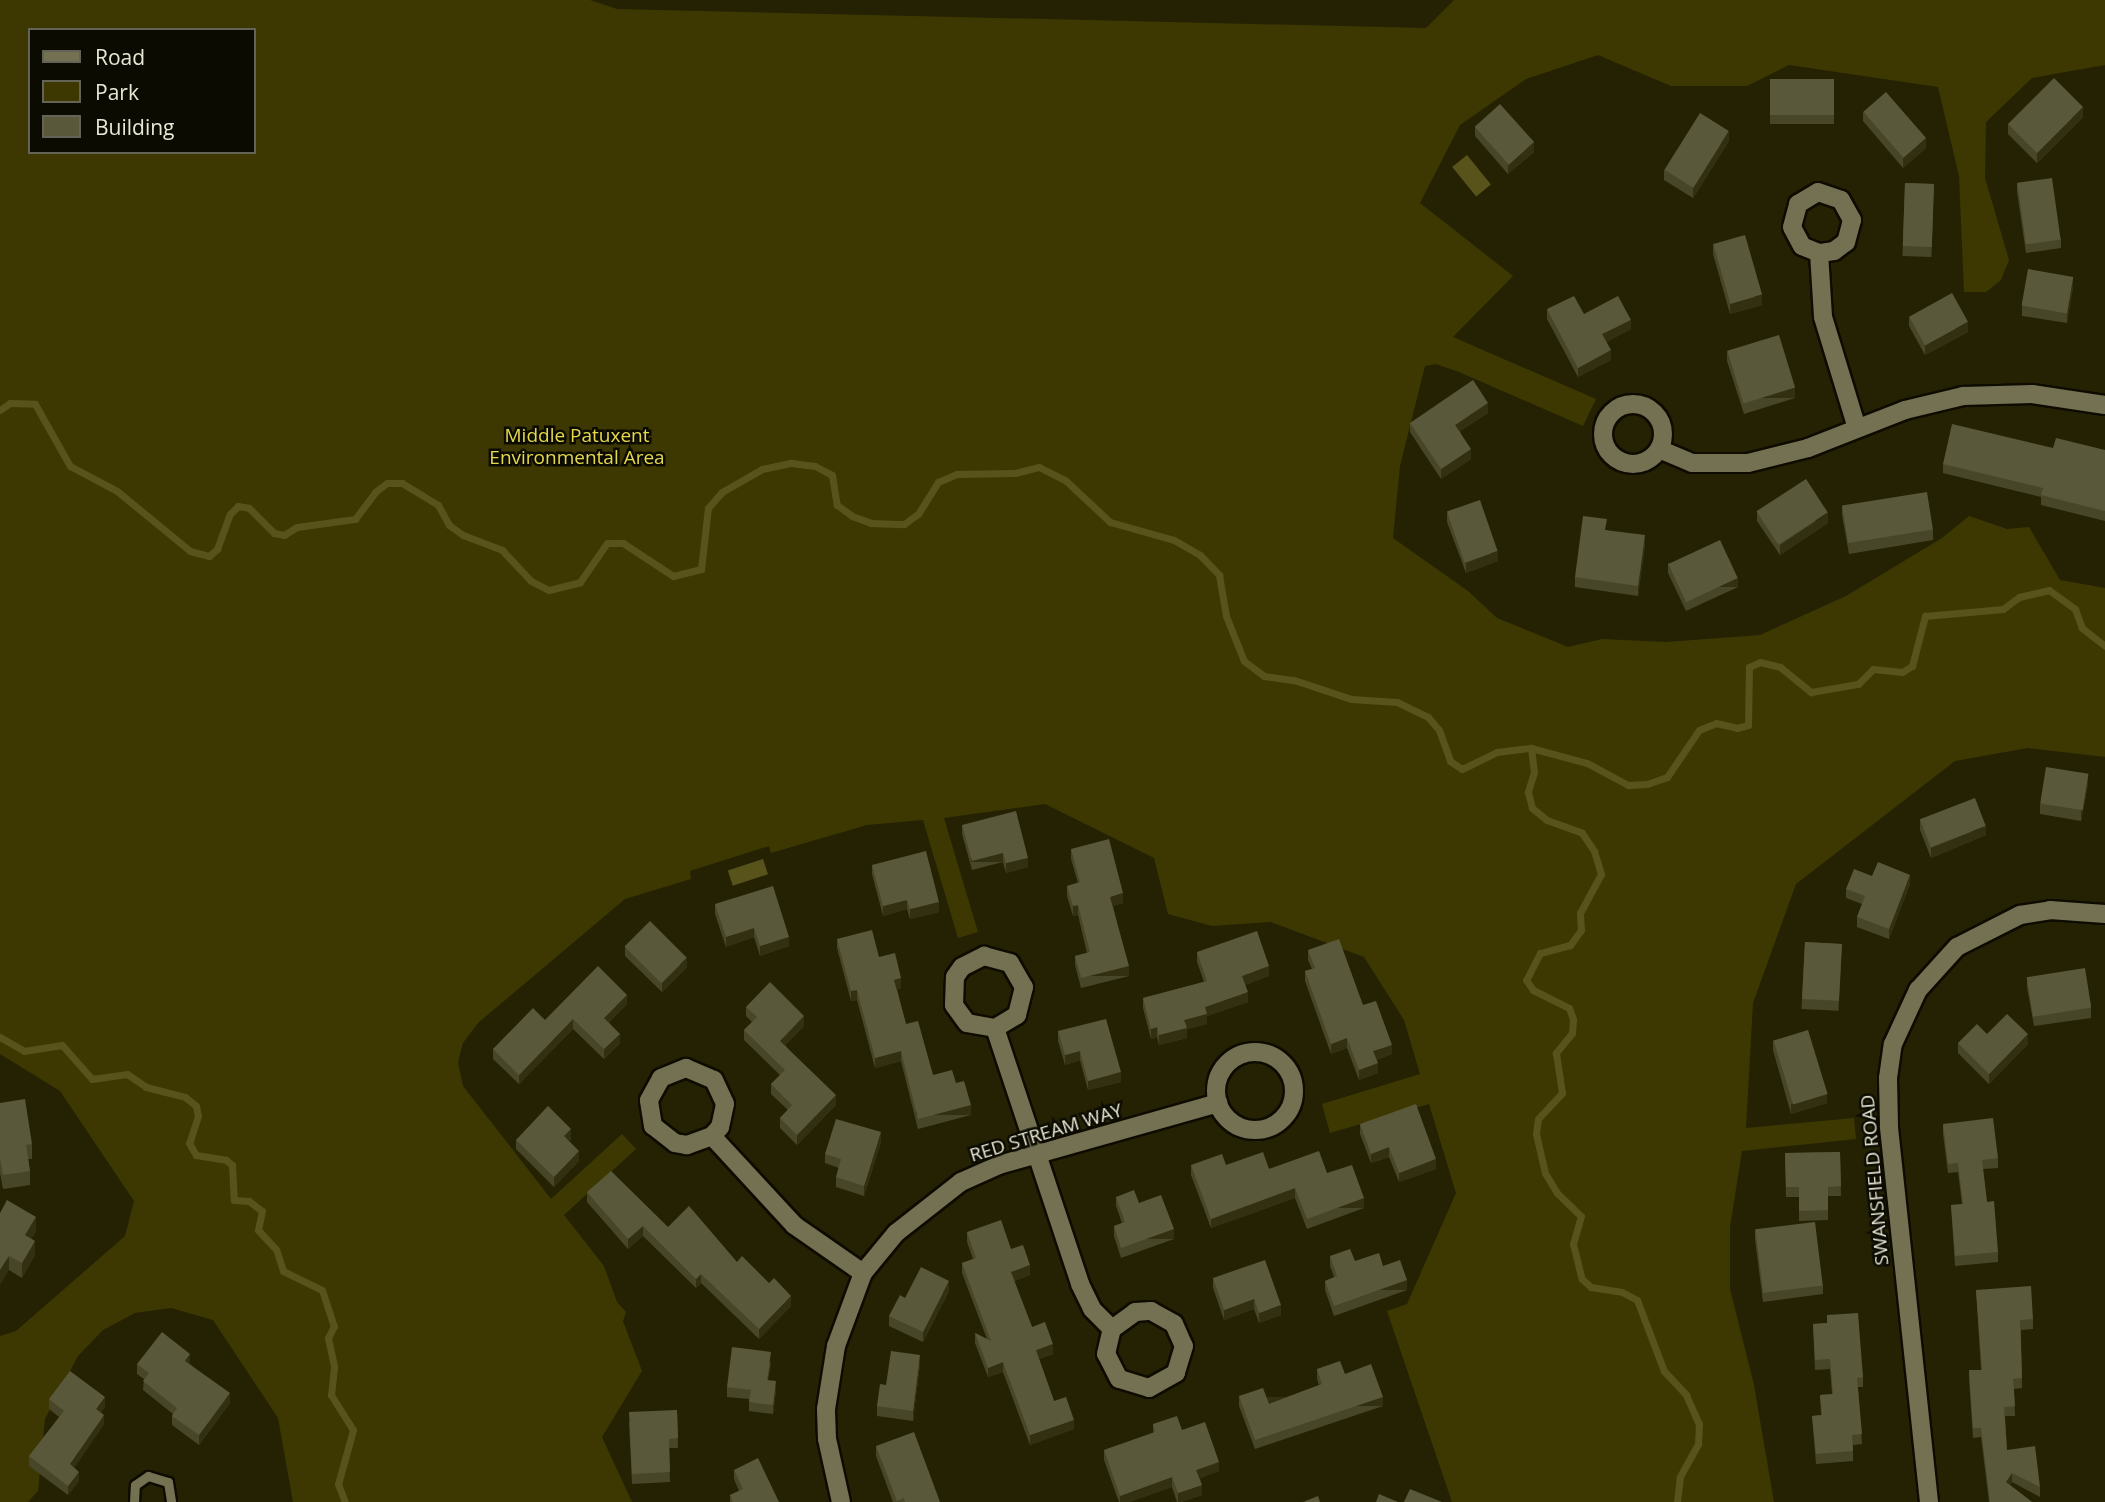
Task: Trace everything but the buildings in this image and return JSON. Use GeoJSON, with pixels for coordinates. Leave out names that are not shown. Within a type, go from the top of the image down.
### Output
{"type":"FeatureCollection","features":[{"type":"Feature","properties":{"kind":"street"},"geometry":{"type":"LineString","coordinates":[[1819,253],[1823,317],[1856,425]]}},
{"type":"Feature","properties":{"kind":"street"},"geometry":{"type":"LineString","coordinates":[[1659,449],[1692,463],[1748,463],[1808,448],[1856,425],[1963,396],[2032,394],[2105,405]]}},
{"type":"Feature","properties":{"kind":"street","name":"SWANSFIELD ROAD"},"geometry":{"type":"LineString","coordinates":[[1929,1502],[1889,1126],[1888,1078],[1893,1044],[1918,990],[1957,947],[2020,915],[2050,910],[2105,915]]}},
{"type":"Feature","properties":{"kind":"street"},"geometry":{"type":"LineString","coordinates":[[984,956],[1010,963],[1024,988],[1017,1015],[995,1028],[968,1023],[954,1005],[955,977],[962,967],[984,956]]}},
{"type":"Feature","properties":{"kind":"street"},"geometry":{"type":"LineString","coordinates":[[995,1028],[1080,1284],[1092,1308],[1112,1329]]}},
{"type":"Feature","properties":{"kind":"street"},"geometry":{"type":"LineString","coordinates":[[1258,1052],[1276,1057],[1294,1080],[1293,1104],[1286,1116],[1258,1130],[1232,1123],[1218,1103],[1220,1073],[1242,1054],[1258,1052]]}},
{"type":"Feature","properties":{"kind":"street"},"geometry":{"type":"LineString","coordinates":[[686,1068],[714,1080],[725,1104],[720,1127],[712,1136],[687,1145],[662,1136],[648,1113],[649,1100],[661,1078],[686,1068]]}},
{"type":"Feature","properties":{"kind":"street","name":"RED STREAM WAY"},"geometry":{"type":"LineString","coordinates":[[841,1502],[827,1439],[826,1409],[836,1346],[863,1273],[926,1205],[961,1182],[1037,1155],[1218,1103]]}},
{"type":"Feature","properties":{"kind":"street"},"geometry":{"type":"LineString","coordinates":[[712,1136],[794,1225],[863,1273]]}},
{"type":"Feature","properties":{"kind":"street"},"geometry":{"type":"LineString","coordinates":[[1135,1312],[1164,1316],[1174,1324],[1184,1346],[1176,1373],[1149,1388],[1119,1378],[1106,1354],[1112,1329],[1135,1312]]}},
{"type":"Feature","properties":{"kind":"lane"},"geometry":{"type":"LineString","coordinates":[[134,1502],[135,1485],[148,1475],[168,1482],[171,1502]]}},
{"type":"Feature","properties":{"kind":"green space","name":"Middle Patuxent Environmental Area"},"geometry":{"type":"Polygon","coordinates":[[[0,0],[590,0],[617,9],[1426,28],[1454,0],[2105,0],[2105,65],[2032,78],[1986,122],[1985,178],[2009,260],[2001,280],[1986,292],[1964,292],[1959,176],[1938,87],[1789,65],[1747,86],[1671,86],[1598,55],[1526,79],[1460,125],[1420,203],[1513,276],[1453,337],[1596,399],[1583,426],[1459,372],[1436,364],[1425,366],[1400,466],[1393,538],[1468,591],[1497,618],[1568,647],[1602,639],[1666,642],[1760,635],[1846,596],[1942,538],[1969,516],[2007,529],[2029,527],[2060,580],[2105,588],[2105,757],[2028,748],[1955,761],[1796,884],[1753,1003],[1746,1128],[1854,1118],[1856,1139],[1742,1151],[1730,1227],[1730,1289],[1754,1385],[1774,1502],[1452,1502],[1387,1311],[1407,1304],[1456,1193],[1429,1104],[1330,1133],[1322,1104],[1420,1074],[1404,1020],[1364,957],[1271,922],[1212,926],[1168,914],[1154,858],[1045,804],[944,818],[978,932],[958,938],[923,820],[867,825],[771,853],[769,846],[690,871],[691,879],[625,899],[478,1023],[463,1043],[458,1062],[463,1086],[551,1199],[622,1134],[636,1149],[564,1215],[604,1266],[617,1302],[626,1312],[623,1321],[642,1371],[602,1437],[632,1502],[293,1502],[278,1418],[213,1320],[171,1308],[135,1313],[103,1330],[78,1356],[45,1419],[38,1491],[28,1502],[0,1502],[0,1336],[16,1331],[125,1236],[134,1201],[60,1091],[0,1054],[0,0]]]}},
{"type":"Feature","properties":{"kind":"shaded area"},"geometry":{"type":"Polygon","coordinates":[[[1467,155],[1491,185],[1476,196],[1452,167],[1467,155]]]}},
{"type":"Feature","properties":{"kind":"shaded area"},"geometry":{"type":"Polygon","coordinates":[[[763,859],[768,874],[733,886],[728,870],[763,859]]]}},
{"type":"Feature","properties":{"kind":"waterway"},"geometry":{"type":"LineString","coordinates":[[0,410],[10,403],[35,404],[70,466],[117,491],[190,551],[209,556],[217,549],[230,514],[238,506],[249,508],[274,533],[284,535],[297,527],[355,519],[375,492],[387,483],[402,483],[438,505],[449,525],[463,535],[502,550],[531,581],[549,590],[580,582],[607,543],[623,543],[673,576],[701,569],[708,508],[722,492],[762,469],[791,463],[815,466],[832,475],[837,505],[852,516],[871,523],[904,524],[918,514],[938,482],[957,474],[1015,473],[1039,467],[1065,480],[1110,522],[1174,540],[1200,555],[1219,575],[1226,616],[1244,661],[1264,676],[1294,680],[1351,699],[1397,702],[1428,717],[1439,730],[1450,761],[1462,769],[1497,752],[1531,748],[1587,763],[1628,785],[1647,784],[1667,777],[1699,730],[1716,723],[1737,728],[1748,725],[1749,667],[1760,662],[1780,667],[1811,692],[1858,684],[1873,669],[1902,672],[1912,666],[1925,616],[2003,609],[2019,597],[2049,590],[2075,609],[2082,628],[2105,646]]}},
{"type":"Feature","properties":{"kind":"waterway"},"geometry":{"type":"LineString","coordinates":[[1531,748],[1534,772],[1528,792],[1532,808],[1547,820],[1582,833],[1594,851],[1601,874],[1580,913],[1581,930],[1570,945],[1540,953],[1526,980],[1533,990],[1569,1008],[1573,1019],[1572,1033],[1556,1053],[1562,1093],[1538,1119],[1536,1134],[1545,1173],[1557,1193],[1581,1216],[1573,1244],[1582,1279],[1591,1287],[1622,1292],[1637,1300],[1664,1371],[1686,1395],[1699,1424],[1698,1444],[1680,1477],[1677,1502]]}},
{"type":"Feature","properties":{"kind":"waterway"},"geometry":{"type":"LineString","coordinates":[[0,1037],[24,1051],[62,1045],[92,1079],[127,1074],[146,1087],[185,1097],[196,1106],[198,1116],[189,1143],[196,1155],[226,1160],[232,1165],[234,1200],[249,1201],[262,1211],[258,1230],[276,1249],[283,1271],[322,1290],[334,1326],[328,1338],[334,1367],[331,1395],[353,1430],[338,1484],[345,1502]]}}]}
